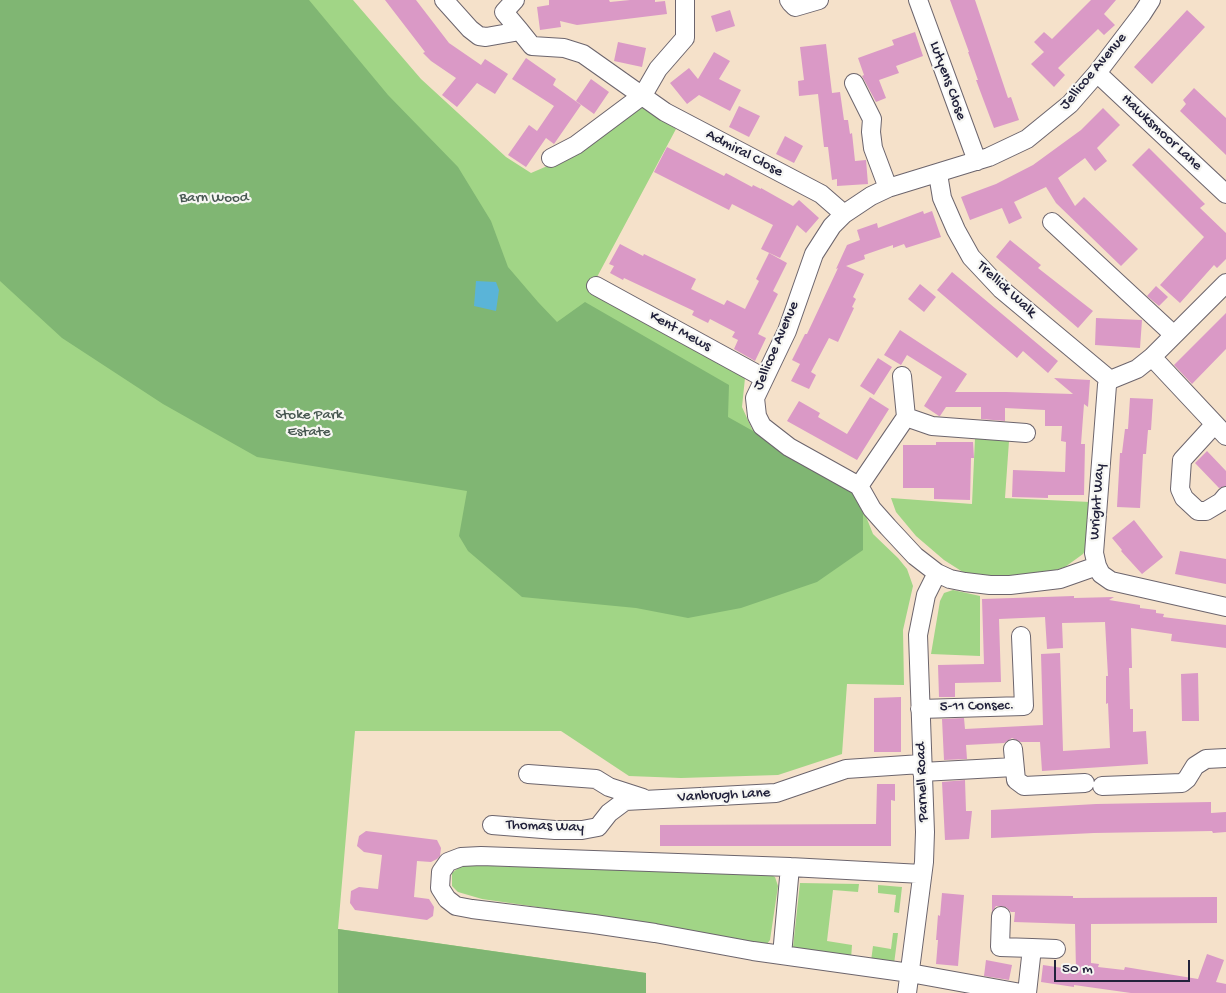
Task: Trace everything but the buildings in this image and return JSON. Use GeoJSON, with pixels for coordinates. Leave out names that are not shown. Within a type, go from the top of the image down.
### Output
{"type":"FeatureCollection","features":[{"type":"Feature","properties":{"kind":"street"},"geometry":{"type":"LineString","coordinates":[[444,0],[470,30],[479,36],[496,36],[520,31]]}},
{"type":"Feature","properties":{"kind":"street","name":"Admiral Close"},"geometry":{"type":"LineString","coordinates":[[515,0],[504,12],[532,46],[564,48],[584,54],[665,112],[827,198],[844,214]]}},
{"type":"Feature","properties":{"kind":"street"},"geometry":{"type":"LineString","coordinates":[[551,158],[576,145],[643,95],[658,69],[685,38],[685,0]]}},
{"type":"Feature","properties":{"kind":"street"},"geometry":{"type":"LineString","coordinates":[[789,0],[795,7],[819,0]]}},
{"type":"Feature","properties":{"kind":"street","name":"Lutyens Close"},"geometry":{"type":"LineString","coordinates":[[918,0],[977,161]]}},
{"type":"Feature","properties":{"kind":"street","name":"Jellicoe Avenue"},"geometry":{"type":"LineString","coordinates":[[859,486],[789,447],[762,426],[757,416],[755,398],[787,331],[814,254],[832,226],[844,214],[871,196],[888,188],[938,174],[1003,152],[1027,139],[1070,104],[1097,73],[1151,0]]}},
{"type":"Feature","properties":{"kind":"street","name":"Hawksmoor Lane"},"geometry":{"type":"LineString","coordinates":[[1097,73],[1226,194]]}},
{"type":"Feature","properties":{"kind":"street"},"geometry":{"type":"LineString","coordinates":[[854,82],[872,119],[873,148],[888,188]]}},
{"type":"Feature","properties":{"kind":"street","name":"Trellick Walk"},"geometry":{"type":"LineString","coordinates":[[938,174],[942,198],[956,230],[975,261],[1001,289],[1110,380]]}},
{"type":"Feature","properties":{"kind":"street"},"geometry":{"type":"LineString","coordinates":[[1052,222],[1174,335]]}},
{"type":"Feature","properties":{"kind":"street"},"geometry":{"type":"LineString","coordinates":[[1110,380],[1137,369],[1152,357],[1226,283]]}},
{"type":"Feature","properties":{"kind":"street","name":"Kent Mews"},"geometry":{"type":"LineString","coordinates":[[596,286],[764,378]]}},
{"type":"Feature","properties":{"kind":"street"},"geometry":{"type":"LineString","coordinates":[[1152,357],[1220,430],[1182,460],[1180,489],[1184,498],[1198,511],[1206,511],[1226,496]]}},
{"type":"Feature","properties":{"kind":"street"},"geometry":{"type":"LineString","coordinates":[[902,376],[906,417],[859,486],[872,509],[888,527],[915,556],[937,573],[950,579],[990,585],[1060,579],[1097,566],[1101,574],[1111,581],[1226,607]]}},
{"type":"Feature","properties":{"kind":"street","name":"Wright Way"},"geometry":{"type":"LineString","coordinates":[[1097,566],[1094,553],[1105,392],[1110,380]]}},
{"type":"Feature","properties":{"kind":"street"},"geometry":{"type":"LineString","coordinates":[[906,417],[932,426],[1026,433]]}},
{"type":"Feature","properties":{"kind":"street","name":"Parnell Road"},"geometry":{"type":"LineString","coordinates":[[907,993],[922,874],[925,832],[918,635],[926,596],[937,573]]}},
{"type":"Feature","properties":{"kind":"street","name":"5-11 Consec."},"geometry":{"type":"LineString","coordinates":[[920,709],[1024,706],[1022,636]]}},
{"type":"Feature","properties":{"kind":"street","name":"Vanbrugh Lane"},"geometry":{"type":"LineString","coordinates":[[528,774],[596,779],[609,787],[648,800],[776,793],[846,769],[922,768],[1013,758],[1016,780],[1024,786],[1182,783],[1187,779],[1195,766],[1206,759],[1226,758]]}},
{"type":"Feature","properties":{"kind":"street","name":"Thomas Way"},"geometry":{"type":"LineString","coordinates":[[492,825],[582,830],[598,827],[609,813],[625,801],[648,800]]}},
{"type":"Feature","properties":{"kind":"street"},"geometry":{"type":"LineString","coordinates":[[922,874],[790,867],[481,856],[461,858],[448,862],[441,872],[440,888],[447,899],[456,906],[472,909],[655,933],[753,951],[910,974],[1021,993]]}},
{"type":"Feature","properties":{"kind":"street"},"geometry":{"type":"LineString","coordinates":[[782,955],[790,867]]}},
{"type":"Feature","properties":{"kind":"street"},"geometry":{"type":"LineString","coordinates":[[1001,916],[1000,947],[1056,949]]}},
{"type":"Feature","properties":{"kind":"street"},"geometry":{"type":"LineString","coordinates":[[1027,993],[1032,948]]}},
{"type":"Feature","properties":{"kind":"green space","name":"Stoke Park Estate"},"geometry":{"type":"Polygon","coordinates":[[[0,0],[353,0],[421,79],[506,157],[531,173],[552,164],[636,104],[676,129],[589,292],[745,378],[742,407],[752,429],[835,477],[863,509],[873,534],[907,569],[913,586],[903,630],[904,685],[847,684],[842,754],[778,775],[681,778],[629,776],[561,731],[355,731],[338,929],[646,973],[646,993],[0,993],[0,0]]]}},
{"type":"Feature","properties":{"kind":"green space","name":"Barn Wood"},"geometry":{"type":"Polygon","coordinates":[[[0,0],[309,0],[388,95],[458,167],[491,221],[508,267],[557,322],[585,302],[729,385],[728,417],[835,477],[853,493],[863,509],[863,550],[817,582],[741,608],[688,618],[636,608],[522,597],[468,551],[459,536],[467,491],[257,457],[163,404],[62,338],[0,281],[0,0]]]}},
{"type":"Feature","properties":{"kind":"green space"},"geometry":{"type":"Polygon","coordinates":[[[975,438],[1009,441],[1005,498],[1090,502],[1087,547],[1083,554],[1065,567],[1042,574],[997,579],[966,574],[944,560],[916,536],[896,512],[891,498],[972,504],[975,438]]]}},
{"type":"Feature","properties":{"kind":"green space"},"geometry":{"type":"Polygon","coordinates":[[[953,590],[980,596],[980,656],[931,654],[940,601],[944,593],[953,590]]]}},
{"type":"Feature","properties":{"kind":"green space"},"geometry":{"type":"Polygon","coordinates":[[[462,865],[771,875],[775,877],[778,886],[770,940],[767,944],[757,945],[565,911],[482,899],[458,892],[452,886],[452,873],[462,865]]]}},
{"type":"Feature","properties":{"kind":"green space"},"geometry":{"type":"Polygon","coordinates":[[[800,883],[859,884],[858,892],[833,890],[827,941],[852,945],[851,959],[793,947],[800,883]]]}},
{"type":"Feature","properties":{"kind":"green space"},"geometry":{"type":"Polygon","coordinates":[[[878,885],[902,887],[899,913],[894,912],[896,895],[878,893],[878,885]]]}},
{"type":"Feature","properties":{"kind":"green space"},"geometry":{"type":"Polygon","coordinates":[[[338,929],[646,973],[646,993],[338,993],[338,929]]]}},
{"type":"Feature","properties":{"kind":"green space"},"geometry":{"type":"Polygon","coordinates":[[[893,933],[898,933],[894,964],[871,961],[873,946],[891,949],[893,933]]]}},
{"type":"Feature","properties":{"kind":"water"},"geometry":{"type":"Polygon","coordinates":[[[476,281],[496,282],[499,290],[496,311],[474,306],[476,281]]]}}]}
